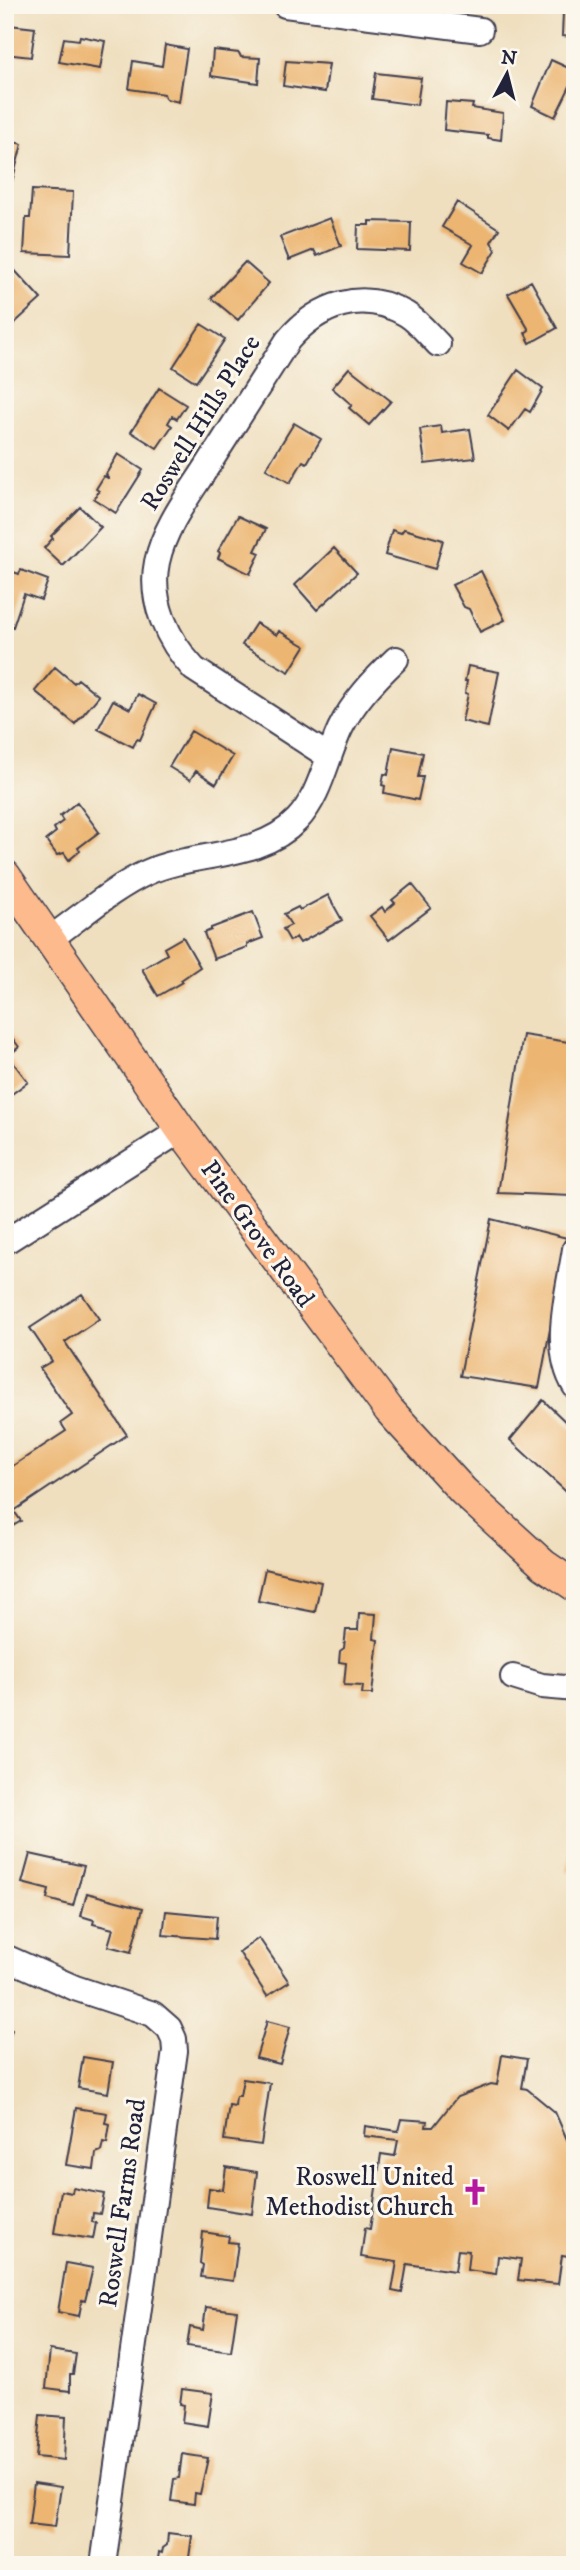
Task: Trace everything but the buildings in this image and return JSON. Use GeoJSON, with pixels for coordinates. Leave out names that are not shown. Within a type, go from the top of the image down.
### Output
{"type":"FeatureCollection","features":[{"type":"Feature","properties":{"kind":"main road","name":"Pine Grove Road"},"geometry":{"type":"LineString","coordinates":[[5,875],[181,1129],[389,1410],[463,1492],[544,1564],[575,1586]]}},
{"type":"Feature","properties":{"kind":"street"},"geometry":{"type":"LineString","coordinates":[[285,5],[480,30]]}},
{"type":"Feature","properties":{"kind":"street","name":"Roswell Hills Place"},"geometry":{"type":"LineString","coordinates":[[328,756],[194,669],[180,654],[169,637],[158,603],[157,563],[169,527],[288,340],[301,324],[332,306],[373,302],[408,315],[438,344]]}},
{"type":"Feature","properties":{"kind":"street"},"geometry":{"type":"LineString","coordinates":[[51,938],[127,884],[148,873],[172,864],[254,846],[281,833],[297,820],[310,803],[328,756],[356,702],[374,679],[396,659]]}},
{"type":"Feature","properties":{"kind":"street"},"geometry":{"type":"LineString","coordinates":[[5,1242],[181,1129]]}},
{"type":"Feature","properties":{"kind":"street"},"geometry":{"type":"LineString","coordinates":[[575,1249],[564,1321],[564,1354],[575,1386]]}},
{"type":"Feature","properties":{"kind":"street"},"geometry":{"type":"LineString","coordinates":[[513,1677],[542,1686],[575,1689]]}},
{"type":"Feature","properties":{"kind":"street","name":"Roswell Farms Road"},"geometry":{"type":"LineString","coordinates":[[5,1957],[75,1988],[153,2014],[169,2028],[174,2039],[173,2065],[103,2565]]}},
{"type":"Feature","properties":{"kind":"place","name":"Roswell United Methodist Church"},"geometry":{"type":"Point","coordinates":[475,2192]}}]}
